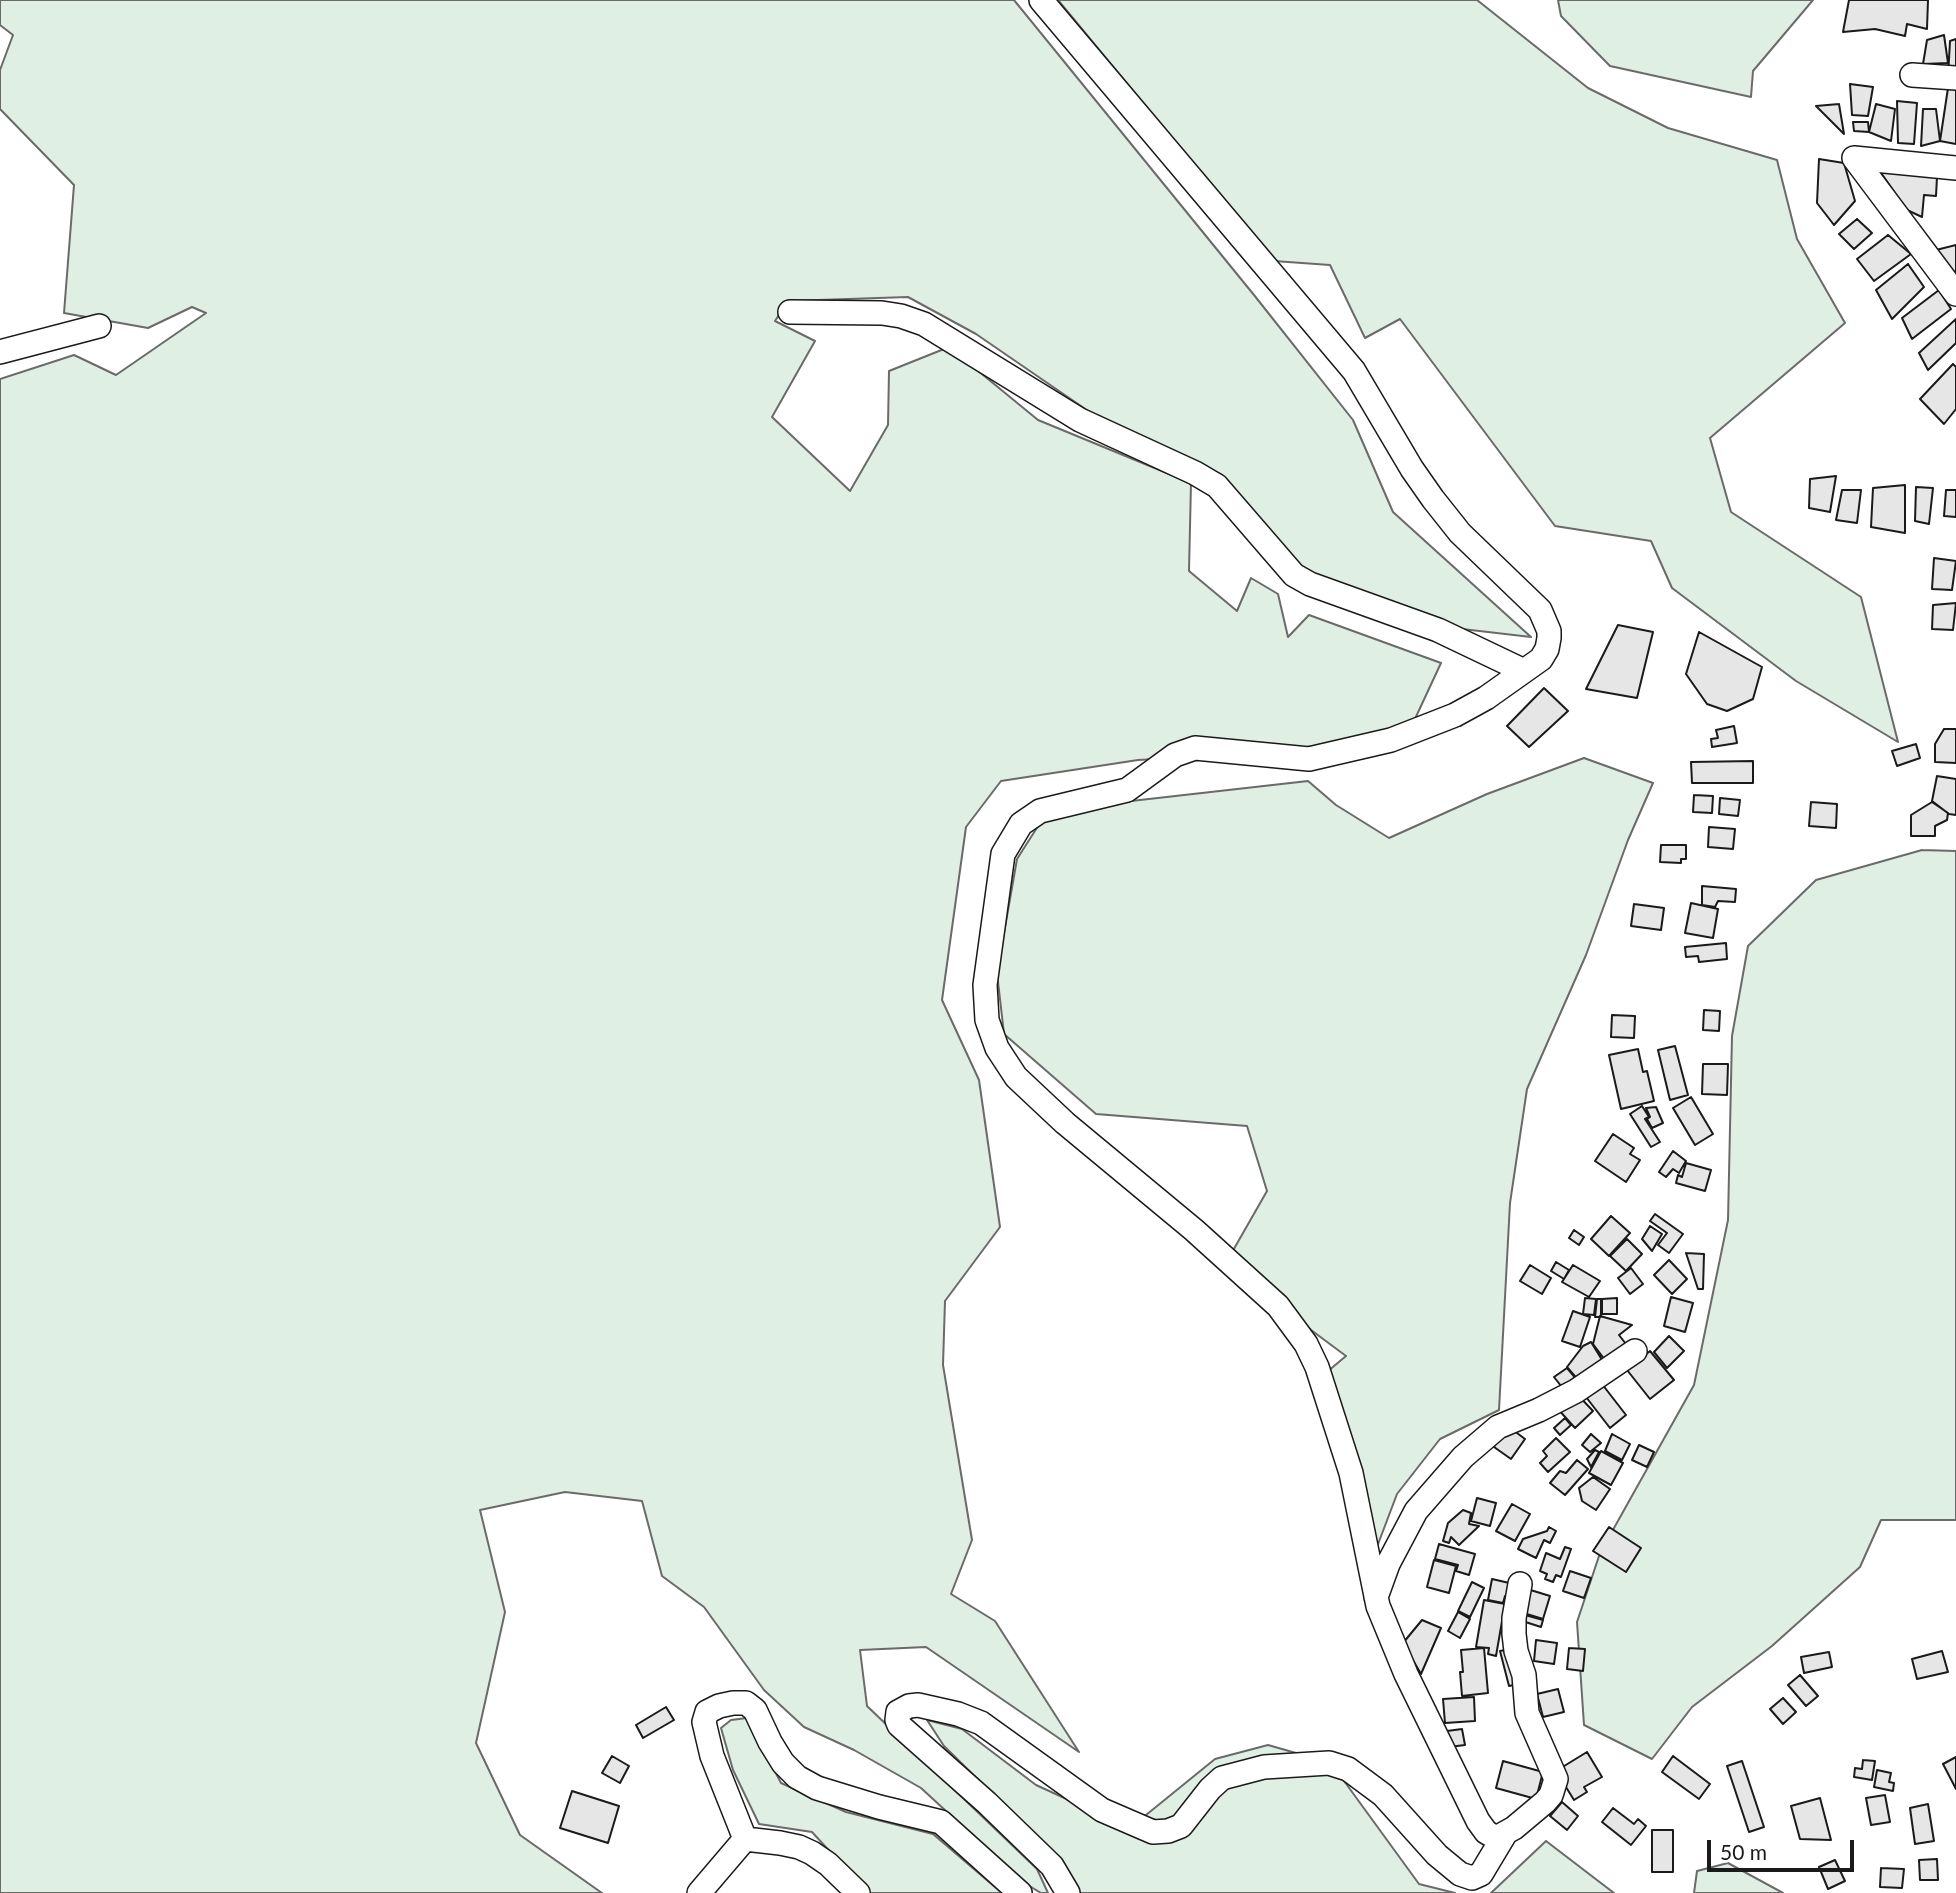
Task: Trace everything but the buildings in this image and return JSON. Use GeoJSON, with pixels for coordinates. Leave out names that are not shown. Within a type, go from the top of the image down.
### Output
{"type":"FeatureCollection","features":[{"type":"Feature","properties":{"kind":"street"},"geometry":{"type":"LineString","coordinates":[[1041,0],[1354,371],[1412,468],[1460,533],[1540,610],[1549,631],[1547,649],[1541,659],[1486,698],[1455,715],[1391,740],[1309,759],[1208,748],[1184,751],[1127,790],[1040,810],[1021,824],[1003,854],[985,985],[988,1020],[996,1048],[1016,1077],[1046,1106],[1194,1230],[1278,1306],[1306,1344],[1317,1367],[1352,1474],[1376,1597],[1406,1674],[1478,1821],[1496,1838],[1505,1834],[1545,1802],[1551,1795],[1556,1779],[1527,1713],[1524,1675],[1514,1634],[1520,1584]]}},
{"type":"Feature","properties":{"kind":"street"},"geometry":{"type":"LineString","coordinates":[[1912,75],[1956,78]]}},
{"type":"Feature","properties":{"kind":"street"},"geometry":{"type":"LineString","coordinates":[[1956,168],[1854,158],[1956,294]]}},
{"type":"Feature","properties":{"kind":"street"},"geometry":{"type":"LineString","coordinates":[[790,312],[882,313],[924,324],[1080,420],[1195,473],[1217,486],[1294,575],[1319,587],[1438,630],[1524,671]]}},
{"type":"Feature","properties":{"kind":"street"},"geometry":{"type":"LineString","coordinates":[[0,352],[99,326]]}},
{"type":"Feature","properties":{"kind":"street"},"geometry":{"type":"LineString","coordinates":[[1376,1597],[1388,1564],[1416,1511],[1463,1457],[1499,1427],[1576,1391],[1635,1352]]}},
{"type":"Feature","properties":{"kind":"street"},"geometry":{"type":"LineString","coordinates":[[745,1839],[712,1756],[704,1722],[707,1712],[733,1703],[746,1703],[755,1710],[783,1763],[797,1777],[817,1788],[941,1822],[1020,1893]]}},
{"type":"Feature","properties":{"kind":"street"},"geometry":{"type":"LineString","coordinates":[[1068,1893],[1052,1866],[987,1803],[900,1726],[897,1720],[898,1712],[918,1705],[958,1714],[981,1723],[1102,1810],[1153,1832],[1168,1831],[1181,1826],[1222,1778],[1264,1767],[1329,1763],[1348,1769],[1375,1787],[1437,1855],[1460,1874],[1472,1878],[1481,1874],[1505,1834]]}},
{"type":"Feature","properties":{"kind":"street"},"geometry":{"type":"LineString","coordinates":[[699,1893],[745,1839]]}},
{"type":"Feature","properties":{"kind":"street"},"geometry":{"type":"LineString","coordinates":[[745,1839],[799,1847],[828,1864],[858,1893]]}},
{"type":"Feature","properties":{"kind":"green space"},"geometry":{"type":"Polygon","coordinates":[[[0,0],[1014,0],[1353,420],[1393,512],[1531,637],[1445,627],[1292,577],[1222,475],[1094,415],[976,334],[908,297],[788,301],[775,321],[815,341],[772,417],[850,491],[888,425],[889,371],[949,347],[1038,420],[1191,483],[1189,571],[1237,611],[1251,578],[1278,594],[1288,637],[1309,615],[1441,663],[1414,721],[1341,749],[1138,760],[1001,781],[966,827],[942,1000],[979,1080],[1000,1227],[945,1301],[943,1365],[972,1540],[951,1594],[995,1621],[1079,1752],[926,1647],[860,1650],[867,1706],[1037,1869],[1048,1893],[1041,1893],[1023,1882],[921,1788],[854,1750],[804,1727],[764,1690],[704,1607],[662,1576],[642,1501],[565,1492],[480,1510],[505,1612],[476,1743],[520,1835],[602,1893],[0,1893],[0,379],[74,355],[116,375],[206,313],[192,307],[148,328],[64,313],[74,185],[0,109],[0,70],[13,35],[0,25],[0,0]]]}},
{"type":"Feature","properties":{"kind":"green space"},"geometry":{"type":"Polygon","coordinates":[[[1058,0],[1477,0],[1588,88],[1668,128],[1777,160],[1797,239],[1845,323],[1710,438],[1731,512],[1861,597],[1898,742],[1796,681],[1672,588],[1651,541],[1555,526],[1400,319],[1365,338],[1330,265],[1274,261],[1058,0]]]}},
{"type":"Feature","properties":{"kind":"green space"},"geometry":{"type":"Polygon","coordinates":[[[1558,0],[1813,0],[1753,71],[1751,97],[1610,66],[1561,16],[1558,0]]]}},
{"type":"Feature","properties":{"kind":"green space"},"geometry":{"type":"Polygon","coordinates":[[[1584,758],[1653,783],[1628,840],[1586,955],[1527,1089],[1510,1203],[1499,1410],[1440,1439],[1397,1494],[1369,1568],[1315,1382],[1346,1356],[1311,1330],[1231,1254],[1267,1191],[1247,1126],[1096,1114],[1004,1034],[997,973],[1017,859],[1040,823],[1087,806],[1308,781],[1336,805],[1389,838],[1487,794],[1584,758]]]}},
{"type":"Feature","properties":{"kind":"green space"},"geometry":{"type":"Polygon","coordinates":[[[1922,850],[1956,851],[1956,1520],[1881,1520],[1860,1567],[1772,1646],[1692,1707],[1652,1759],[1584,1725],[1577,1622],[1600,1553],[1694,1385],[1728,1220],[1732,1036],[1748,946],[1816,880],[1922,850]]]}},
{"type":"Feature","properties":{"kind":"green space"},"geometry":{"type":"Polygon","coordinates":[[[747,1718],[781,1783],[846,1812],[933,1834],[1002,1893],[868,1893],[812,1832],[759,1824],[733,1770],[721,1728],[731,1720],[747,1718]]]}},
{"type":"Feature","properties":{"kind":"green space"},"geometry":{"type":"Polygon","coordinates":[[[927,1720],[962,1729],[1036,1785],[1130,1828],[1215,1759],[1268,1745],[1331,1763],[1419,1884],[1455,1893],[1078,1893],[1061,1861],[944,1746],[927,1720]]]}},
{"type":"Feature","properties":{"kind":"green space"},"geometry":{"type":"Polygon","coordinates":[[[1546,1841],[1614,1893],[1491,1893],[1546,1841]]]}},
{"type":"Feature","properties":{"kind":"green space"},"geometry":{"type":"Polygon","coordinates":[[[1728,1863],[1783,1893],[1694,1893],[1697,1871],[1728,1863]]]}}]}
